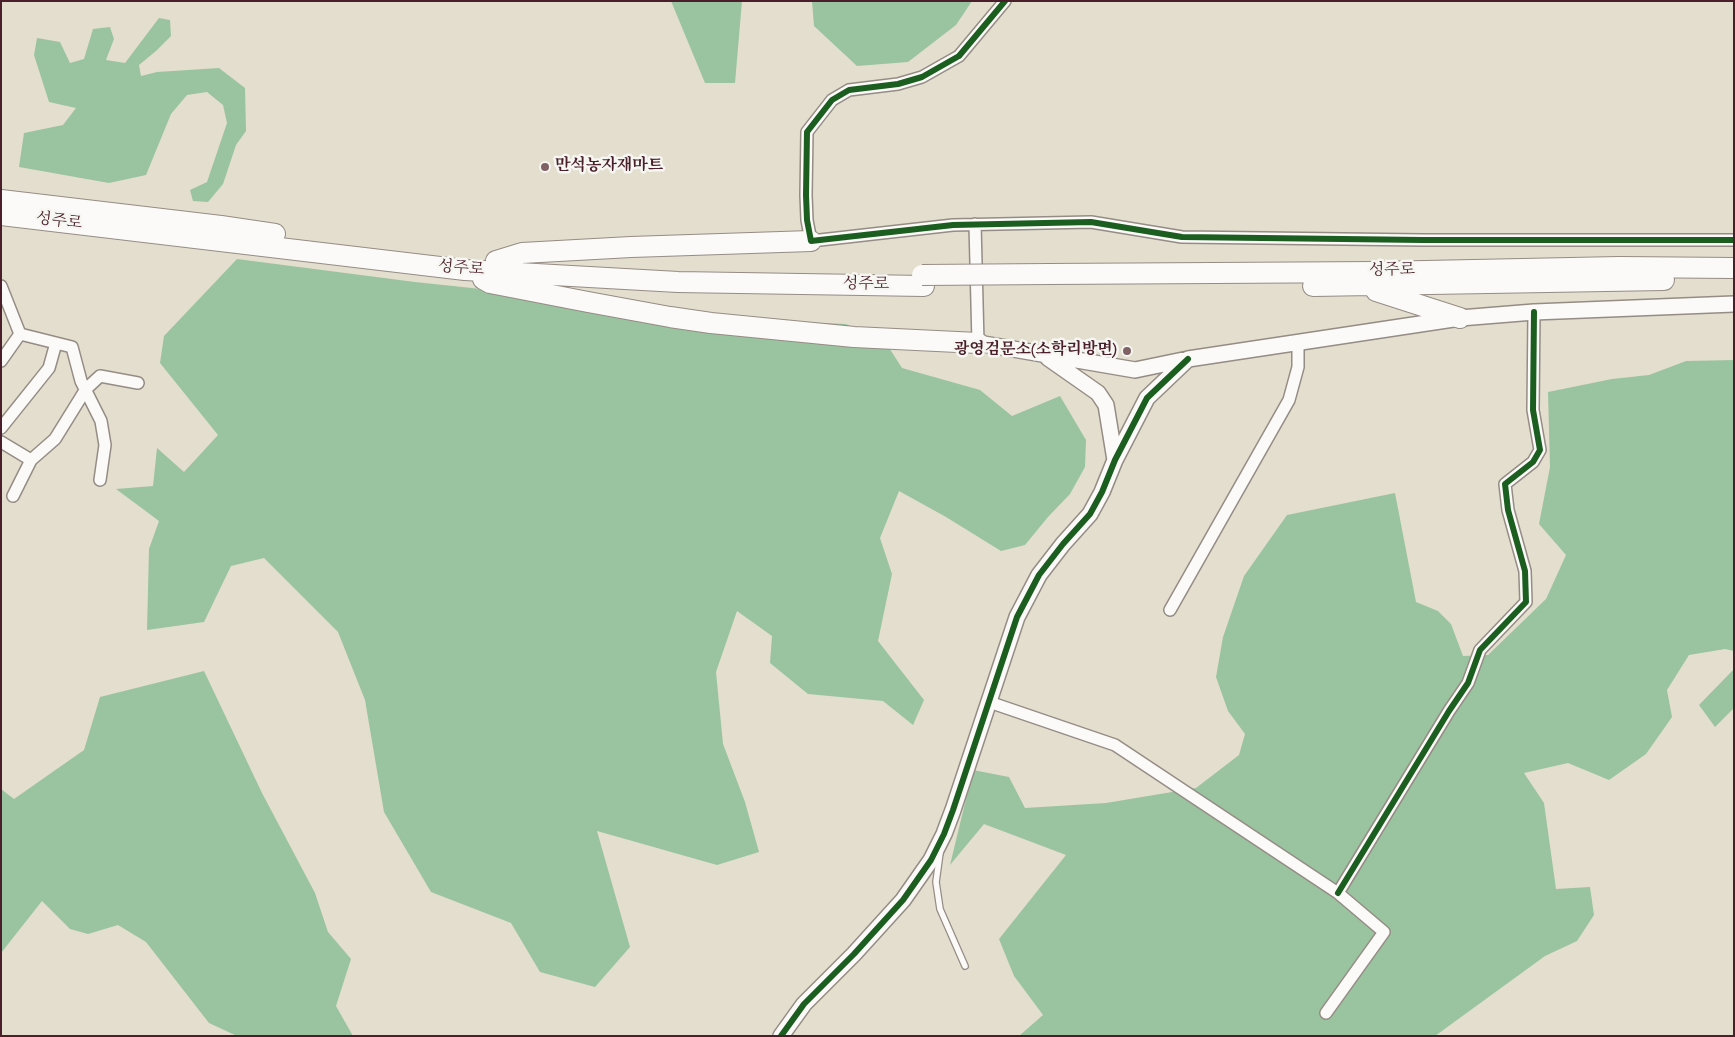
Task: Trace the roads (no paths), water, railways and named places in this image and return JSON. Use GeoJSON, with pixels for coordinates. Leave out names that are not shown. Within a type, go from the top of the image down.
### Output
{"type":"FeatureCollection","features":[{"type":"Feature","properties":{"kind":"highway","name":"성주로"},"geometry":{"type":"LineString","coordinates":[[3,212],[221,226],[348,246],[496,261],[618,270],[825,275],[923,280]]}},
{"type":"Feature","properties":{"kind":"highway","name":"성주로"},"geometry":{"type":"LineString","coordinates":[[3,212],[466,270],[678,282],[923,280]]}},
{"type":"Feature","properties":{"kind":"highway"},"geometry":{"type":"LineString","coordinates":[[496,261],[522,252],[811,241]]}},
{"type":"Feature","properties":{"kind":"highway","name":"성주로"},"geometry":{"type":"LineString","coordinates":[[1050,280],[1619,267],[1734,268]]}},
{"type":"Feature","properties":{"kind":"highway"},"geometry":{"type":"LineString","coordinates":[[466,270],[490,283],[670,318],[818,334],[978,343]]}},
{"type":"Feature","properties":{"kind":"highway","name":"성주로"},"geometry":{"type":"LineString","coordinates":[[1050,280],[1360,286],[1734,279]]}},
{"type":"Feature","properties":{"kind":"highway"},"geometry":{"type":"LineString","coordinates":[[923,280],[1050,280]]}},
{"type":"Feature","properties":{"kind":"highway"},"geometry":{"type":"LineString","coordinates":[[1360,286],[1460,318]]}},
{"type":"Feature","properties":{"kind":"street"},"geometry":{"type":"LineString","coordinates":[[1005,1],[959,56],[922,77],[898,84],[849,90],[832,100],[808,132],[806,220],[811,241],[975,224],[1091,222],[1182,237],[1422,240],[1734,240]]}},
{"type":"Feature","properties":{"kind":"street"},"geometry":{"type":"LineString","coordinates":[[975,224],[978,343],[1135,370],[1188,359],[1460,318],[1534,312],[1734,304]]}},
{"type":"Feature","properties":{"kind":"street"},"geometry":{"type":"LineString","coordinates":[[1,286],[20,334]]}},
{"type":"Feature","properties":{"kind":"street"},"geometry":{"type":"LineString","coordinates":[[1338,893],[1468,683],[1480,650],[1526,602],[1525,571],[1508,510],[1505,484],[1533,462],[1540,450],[1533,410],[1534,312]]}},
{"type":"Feature","properties":{"kind":"street"},"geometry":{"type":"LineString","coordinates":[[20,334],[72,346],[82,381],[101,421],[105,445],[100,480]]}},
{"type":"Feature","properties":{"kind":"street"},"geometry":{"type":"LineString","coordinates":[[1,361],[20,334]]}},
{"type":"Feature","properties":{"kind":"street"},"geometry":{"type":"LineString","coordinates":[[1170,610],[1289,400],[1298,367],[1298,342]]}},
{"type":"Feature","properties":{"kind":"street"},"geometry":{"type":"LineString","coordinates":[[1,428],[49,368],[56,343]]}},
{"type":"Feature","properties":{"kind":"street"},"geometry":{"type":"LineString","coordinates":[[1044,354],[1098,393],[1106,406],[1115,460]]}},
{"type":"Feature","properties":{"kind":"street"},"geometry":{"type":"LineString","coordinates":[[781,1036],[804,1004],[854,954],[902,900],[931,860],[944,834],[990,702],[1017,617],[1039,575],[1090,514],[1147,398],[1188,359]]}},
{"type":"Feature","properties":{"kind":"street"},"geometry":{"type":"LineString","coordinates":[[13,496],[31,460],[55,438],[86,389],[100,376],[138,383]]}},
{"type":"Feature","properties":{"kind":"street"},"geometry":{"type":"LineString","coordinates":[[1,442],[31,460]]}},
{"type":"Feature","properties":{"kind":"street"},"geometry":{"type":"LineString","coordinates":[[990,702],[1115,745],[1338,893],[1384,932],[1326,1012]]}},
{"type":"Feature","properties":{"kind":"lane"},"geometry":{"type":"LineString","coordinates":[[944,834],[936,882],[940,909],[965,966]]}},
{"type":"Feature","properties":{"kind":"place","name":"만석농자재마트"},"geometry":{"type":"Point","coordinates":[545,167]}},
{"type":"Feature","properties":{"kind":"place","name":"광영검문소(소학리방면)"},"geometry":{"type":"Point","coordinates":[1127,351]}}]}
